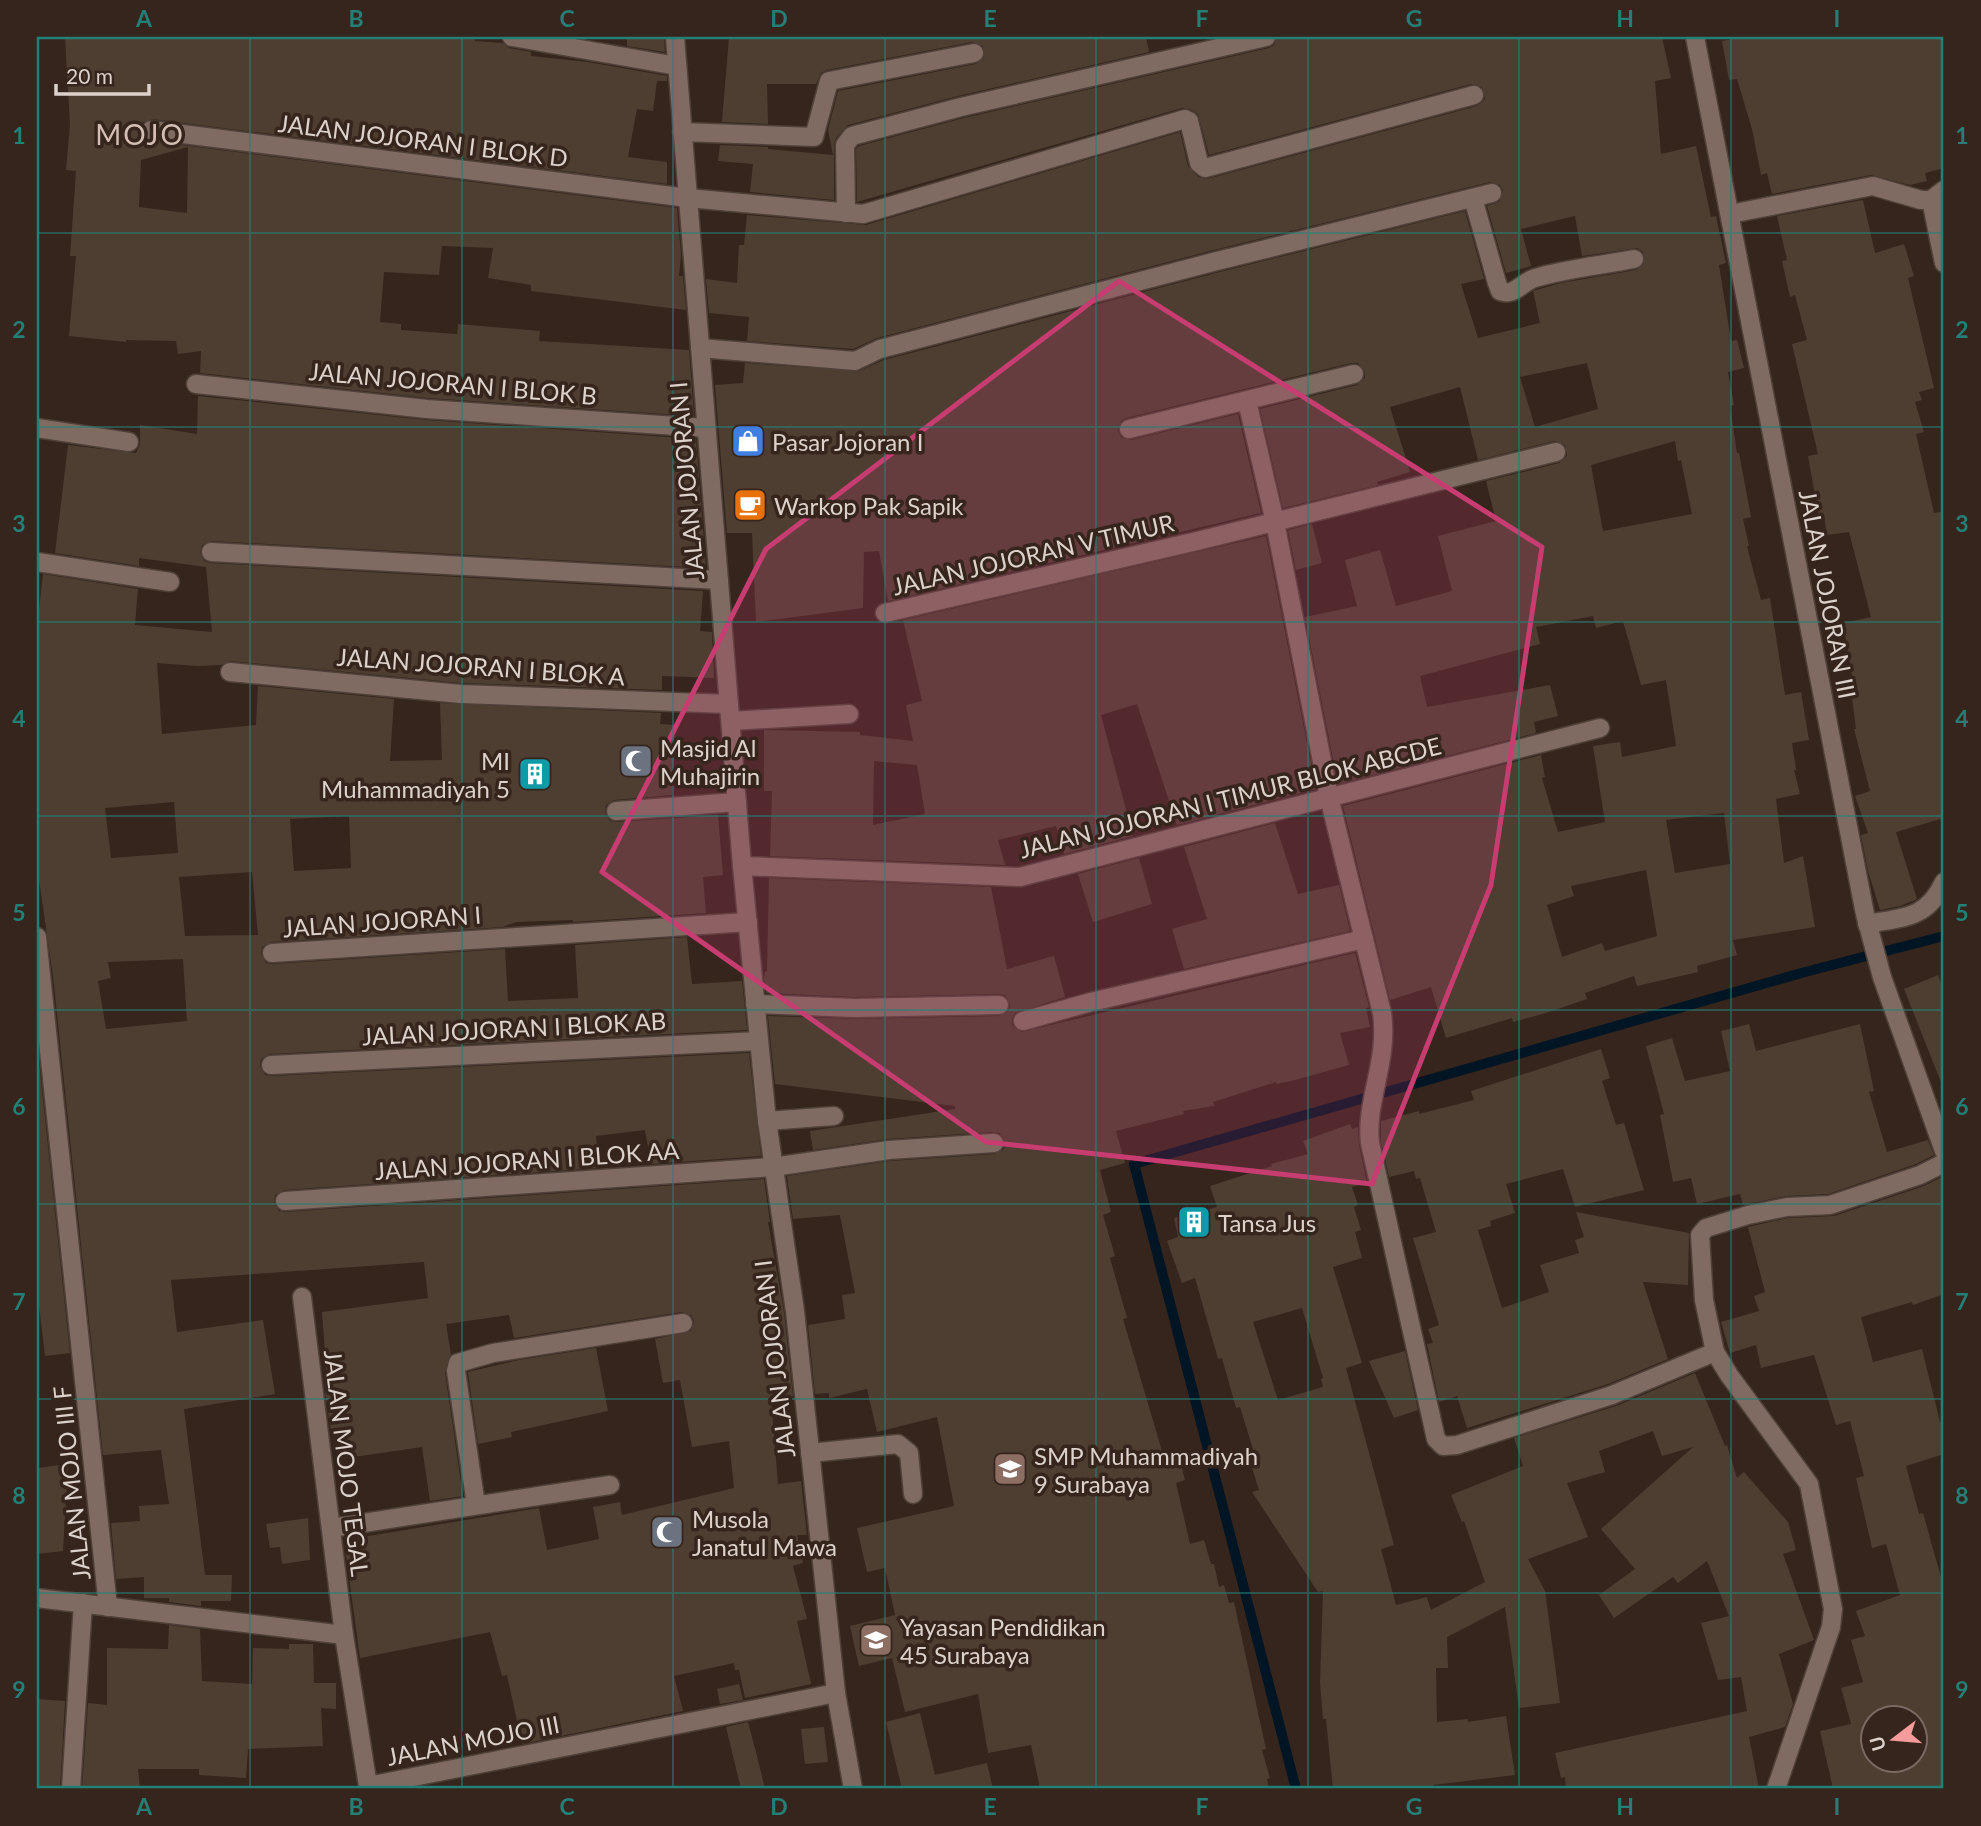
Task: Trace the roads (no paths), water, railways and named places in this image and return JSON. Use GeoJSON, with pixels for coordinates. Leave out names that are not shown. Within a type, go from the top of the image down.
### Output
{"type":"FeatureCollection","features":[{"type":"Feature","properties":{"kind":"street"},"geometry":{"type":"LineString","coordinates":[[512,37],[677,66]]}},
{"type":"Feature","properties":{"kind":"street","name":"JALAN JOJORAN I"},"geometry":{"type":"LineString","coordinates":[[675,37],[755,1004],[767,1121],[795,1311],[836,1693],[853,1789]]}},
{"type":"Feature","properties":{"kind":"street"},"geometry":{"type":"LineString","coordinates":[[846,213],[845,145],[852,136],[961,107],[1266,37]]}},
{"type":"Feature","properties":{"kind":"street","name":"JALAN JOJORAN III"},"geometry":{"type":"LineString","coordinates":[[1695,37],[1868,927],[1882,977],[1944,1152]]}},
{"type":"Feature","properties":{"kind":"street"},"geometry":{"type":"LineString","coordinates":[[682,132],[814,137],[829,81],[974,53]]}},
{"type":"Feature","properties":{"kind":"street","name":"JALAN JOJORAN I BLOK D"},"geometry":{"type":"LineString","coordinates":[[151,130],[688,198],[870,213],[1184,119],[1189,121],[1199,163],[1205,168],[1474,95]]}},
{"type":"Feature","properties":{"kind":"street"},"geometry":{"type":"LineString","coordinates":[[1730,214],[1873,186],[1909,197],[1938,195],[1944,264]]}},
{"type":"Feature","properties":{"kind":"street"},"geometry":{"type":"LineString","coordinates":[[700,348],[855,361],[880,349],[1492,193]]}},
{"type":"Feature","properties":{"kind":"street"},"geometry":{"type":"LineString","coordinates":[[1473,198],[1497,284],[1504,293],[1511,292],[1534,278],[1634,259]]}},
{"type":"Feature","properties":{"kind":"street"},"geometry":{"type":"LineString","coordinates":[[1129,429],[1354,374]]}},
{"type":"Feature","properties":{"kind":"street","name":"JALAN JOJORAN I BLOK B"},"geometry":{"type":"LineString","coordinates":[[196,384],[427,409],[706,428]]}},
{"type":"Feature","properties":{"kind":"street"},"geometry":{"type":"LineString","coordinates":[[1247,401],[1275,522],[1329,797],[1381,1013],[1383,1054],[1369,1124],[1370,1143],[1436,1439],[1449,1447],[1457,1445],[1612,1395],[1715,1352]]}},
{"type":"Feature","properties":{"kind":"street"},"geometry":{"type":"LineString","coordinates":[[37,428],[129,442]]}},
{"type":"Feature","properties":{"kind":"street","name":"JALAN JOJORAN V TIMUR"},"geometry":{"type":"LineString","coordinates":[[885,613],[1193,542],[1556,452]]}},
{"type":"Feature","properties":{"kind":"street"},"geometry":{"type":"LineString","coordinates":[[211,552],[719,580]]}},
{"type":"Feature","properties":{"kind":"street"},"geometry":{"type":"LineString","coordinates":[[37,562],[170,582]]}},
{"type":"Feature","properties":{"kind":"street","name":"JALAN JOJORAN I BLOK A"},"geometry":{"type":"LineString","coordinates":[[230,671],[461,694],[730,713],[849,713]]}},
{"type":"Feature","properties":{"kind":"street","name":"JALAN JOJORAN I TIMUR BLOK ABCDE"},"geometry":{"type":"LineString","coordinates":[[742,866],[1020,877],[1600,727]]}},
{"type":"Feature","properties":{"kind":"street"},"geometry":{"type":"LineString","coordinates":[[616,811],[737,802]]}},
{"type":"Feature","properties":{"kind":"street"},"geometry":{"type":"LineString","coordinates":[[1868,927],[1922,912],[1936,900],[1944,882]]}},
{"type":"Feature","properties":{"kind":"street","name":"JALAN JOJORAN I"},"geometry":{"type":"LineString","coordinates":[[272,953],[748,922]]}},
{"type":"Feature","properties":{"kind":"street","name":"JALAN MOJO III F"},"geometry":{"type":"LineString","coordinates":[[37,937],[108,1606]]}},
{"type":"Feature","properties":{"kind":"street"},"geometry":{"type":"LineString","coordinates":[[1023,1021],[1091,1002],[1364,939]]}},
{"type":"Feature","properties":{"kind":"street"},"geometry":{"type":"LineString","coordinates":[[755,1004],[854,1008],[999,1005]]}},
{"type":"Feature","properties":{"kind":"street","name":"JALAN JOJORAN I BLOK AB"},"geometry":{"type":"LineString","coordinates":[[271,1065],[759,1041]]}},
{"type":"Feature","properties":{"kind":"street"},"geometry":{"type":"LineString","coordinates":[[767,1121],[834,1116]]}},
{"type":"Feature","properties":{"kind":"street","name":"JALAN JOJORAN I BLOK AA"},"geometry":{"type":"LineString","coordinates":[[285,1201],[774,1167],[889,1150],[994,1143]]}},
{"type":"Feature","properties":{"kind":"street"},"geometry":{"type":"LineString","coordinates":[[1776,1789],[1831,1627],[1833,1609],[1809,1484],[1715,1352],[1704,1300],[1700,1247],[1702,1230],[1748,1215],[1778,1209],[1830,1205],[1920,1175],[1944,1163]]}},
{"type":"Feature","properties":{"kind":"street","name":"JALAN MOJO TEGAL"},"geometry":{"type":"LineString","coordinates":[[302,1297],[344,1635]]}},
{"type":"Feature","properties":{"kind":"street"},"geometry":{"type":"LineString","coordinates":[[477,1505],[456,1371],[458,1363],[493,1353],[683,1323]]}},
{"type":"Feature","properties":{"kind":"street"},"geometry":{"type":"LineString","coordinates":[[810,1452],[898,1444],[909,1453],[913,1494]]}},
{"type":"Feature","properties":{"kind":"street"},"geometry":{"type":"LineString","coordinates":[[331,1528],[610,1485]]}},
{"type":"Feature","properties":{"kind":"street"},"geometry":{"type":"LineString","coordinates":[[37,1598],[344,1635]]}},
{"type":"Feature","properties":{"kind":"street"},"geometry":{"type":"LineString","coordinates":[[71,1789],[83,1604]]}},
{"type":"Feature","properties":{"kind":"street","name":"JALAN MOJO III"},"geometry":{"type":"LineString","coordinates":[[344,1635],[368,1787],[836,1693]]}},
{"type":"Feature","properties":{"kind":"waterway"},"geometry":{"type":"LineString","coordinates":[[1296,1789],[1134,1164],[1805,972],[1944,936]]}},
{"type":"Feature","properties":{"kind":"place","name":"Pasar Jojoran I"},"geometry":{"type":"Point","coordinates":[748,441]}},
{"type":"Feature","properties":{"kind":"place","name":"Warkop Pak Sapik"},"geometry":{"type":"Point","coordinates":[750,505]}},
{"type":"Feature","properties":{"kind":"place","name":"Masjid Al Muhajirin"},"geometry":{"type":"Point","coordinates":[636,761]}},
{"type":"Feature","properties":{"kind":"place","name":"MI Muhammadiyah 5"},"geometry":{"type":"Point","coordinates":[535,774]}},
{"type":"Feature","properties":{"kind":"place","name":"Tansa Jus"},"geometry":{"type":"Point","coordinates":[1194,1222]}},
{"type":"Feature","properties":{"kind":"place","name":"SMP Muhammadiyah 9 Surabaya"},"geometry":{"type":"Point","coordinates":[1010,1469]}},
{"type":"Feature","properties":{"kind":"place","name":"Musola Janatul Mawa"},"geometry":{"type":"Point","coordinates":[667,1532]}},
{"type":"Feature","properties":{"kind":"place","name":"Yayasan Pendidikan 45 Surabaya"},"geometry":{"type":"Point","coordinates":[876,1640]}},
{"type":"Feature","properties":{"kind":"district","name":"MOJO"},"geometry":{"type":"Point","coordinates":[140,134]}}]}
